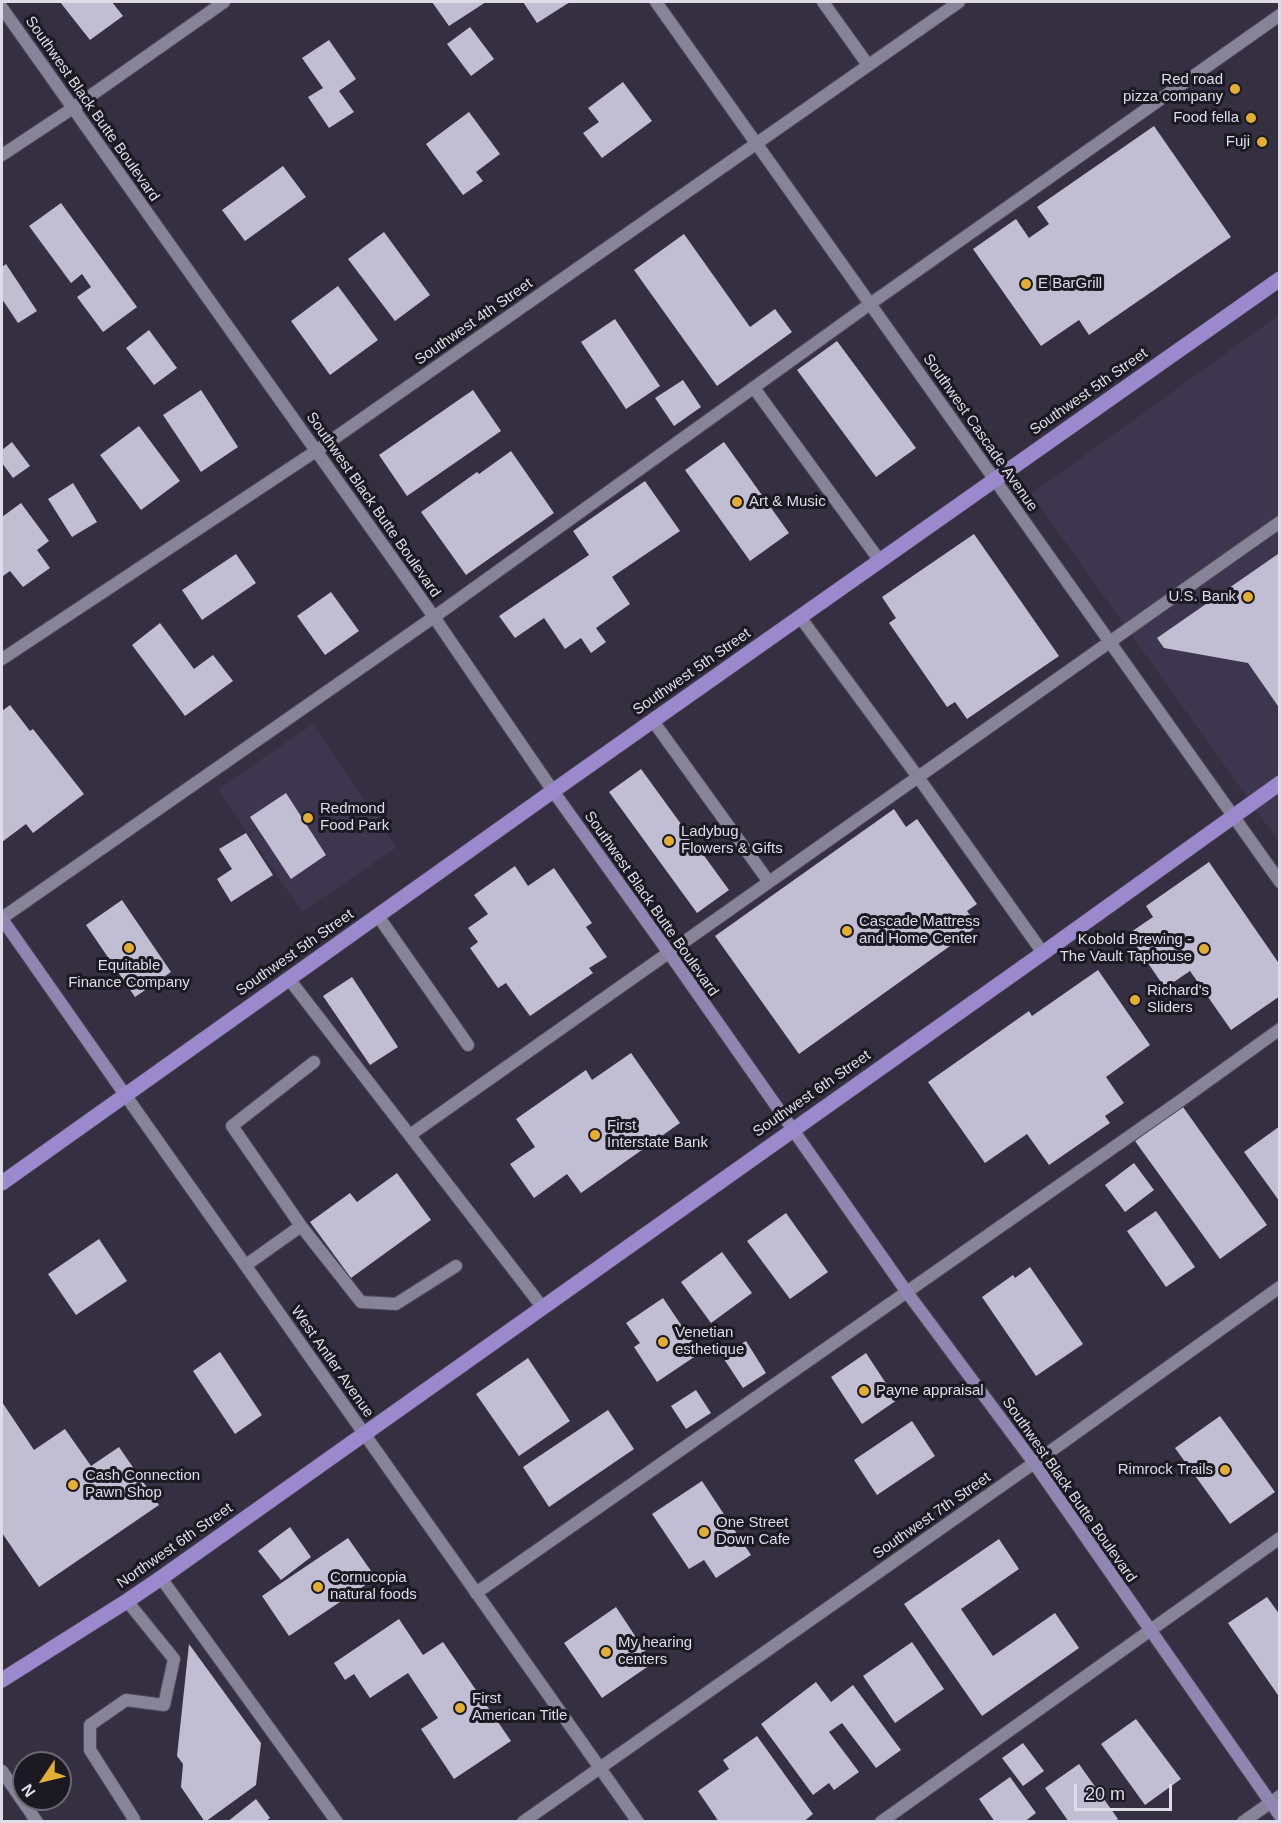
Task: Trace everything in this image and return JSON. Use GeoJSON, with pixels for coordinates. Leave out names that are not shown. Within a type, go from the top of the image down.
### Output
{"type":"FeatureCollection","features":[{"type":"Feature","properties":{"kind":"main road","name":"Southwest 5th Street"},"geometry":{"type":"LineString","coordinates":[[2,1183],[553,791],[1280,279]]}},
{"type":"Feature","properties":{"kind":"main road","name":"Southwest 6th Street"},"geometry":{"type":"LineString","coordinates":[[365,1434],[1043,954],[1280,783]]}},
{"type":"Feature","properties":{"kind":"main road","name":"Northwest 6th Street"},"geometry":{"type":"LineString","coordinates":[[2,1680],[127,1601],[365,1434]]}},
{"type":"Feature","properties":{"kind":"street"},"geometry":{"type":"LineString","coordinates":[[2,155],[224,2]]}},
{"type":"Feature","properties":{"kind":"street","name":"Southwest Cascade Avenue"},"geometry":{"type":"LineString","coordinates":[[656,2],[1280,882]]}},
{"type":"Feature","properties":{"kind":"street"},"geometry":{"type":"LineString","coordinates":[[823,2],[868,65]]}},
{"type":"Feature","properties":{"kind":"street","name":"Southwest 4th Street"},"geometry":{"type":"LineString","coordinates":[[2,659],[316,451],[959,2]]}},
{"type":"Feature","properties":{"kind":"street","name":"Southwest Black Butte Boulevard"},"geometry":{"type":"LineString","coordinates":[[2,8],[434,617],[553,791],[906,1291],[1034,1463],[1150,1630],[1275,1800],[1280,1816]]}},
{"type":"Feature","properties":{"kind":"street"},"geometry":{"type":"LineString","coordinates":[[2,918],[434,617],[870,304],[1280,15]]}},
{"type":"Feature","properties":{"kind":"street"},"geometry":{"type":"LineString","coordinates":[[754,388],[880,561]]}},
{"type":"Feature","properties":{"kind":"street"},"geometry":{"type":"LineString","coordinates":[[410,1135],[1280,522]]}},
{"type":"Feature","properties":{"kind":"street"},"geometry":{"type":"LineString","coordinates":[[800,617],[918,777],[1043,954]]}},
{"type":"Feature","properties":{"kind":"street"},"geometry":{"type":"LineString","coordinates":[[653,721],[769,882]]}},
{"type":"Feature","properties":{"kind":"street"},"geometry":{"type":"LineString","coordinates":[[378,916],[468,1045]]}},
{"type":"Feature","properties":{"kind":"street","name":"West Antler Avenue"},"geometry":{"type":"LineString","coordinates":[[2,918],[638,1821]]}},
{"type":"Feature","properties":{"kind":"street"},"geometry":{"type":"LineString","coordinates":[[289,979],[543,1308]]}},
{"type":"Feature","properties":{"kind":"street"},"geometry":{"type":"LineString","coordinates":[[476,1593],[1280,1029]]}},
{"type":"Feature","properties":{"kind":"street"},"geometry":{"type":"LineString","coordinates":[[314,1062],[232,1126],[301,1226],[361,1302],[396,1304],[456,1266]]}},
{"type":"Feature","properties":{"kind":"street"},"geometry":{"type":"LineString","coordinates":[[246,1265],[301,1226]]}},
{"type":"Feature","properties":{"kind":"street","name":"Southwest 7th Street"},"geometry":{"type":"LineString","coordinates":[[523,1821],[1034,1463],[1280,1287]]}},
{"type":"Feature","properties":{"kind":"street"},"geometry":{"type":"LineString","coordinates":[[881,1821],[1280,1538]]}},
{"type":"Feature","properties":{"kind":"street"},"geometry":{"type":"LineString","coordinates":[[160,1578],[336,1821]]}},
{"type":"Feature","properties":{"kind":"street"},"geometry":{"type":"LineString","coordinates":[[127,1601],[174,1659],[164,1706],[126,1700],[90,1725],[90,1750],[134,1819],[132,1821]]}},
{"type":"Feature","properties":{"kind":"street"},"geometry":{"type":"LineString","coordinates":[[2,1771],[37,1821]]}},
{"type":"Feature","properties":{"kind":"street"},"geometry":{"type":"LineString","coordinates":[[1243,1821],[1275,1800]]}},
{"type":"Feature","properties":{"kind":"shaded area"},"geometry":{"type":"Polygon","coordinates":[[[1279,315],[1279,842],[1031,494],[1279,315]]]}},
{"type":"Feature","properties":{"kind":"shaded area","name":"Redmond Food Park"},"geometry":{"type":"Polygon","coordinates":[[[313,724],[397,847],[302,912],[218,789],[313,724]]]}},
{"type":"Feature","properties":{"kind":"building"},"geometry":{"type":"Polygon","coordinates":[[[60,2],[112,2],[123,16],[90,40],[60,2]]]}},
{"type":"Feature","properties":{"kind":"building"},"geometry":{"type":"Polygon","coordinates":[[[432,2],[486,2],[449,26],[432,2]]]}},
{"type":"Feature","properties":{"kind":"building"},"geometry":{"type":"Polygon","coordinates":[[[523,2],[570,2],[537,23],[523,2]]]}},
{"type":"Feature","properties":{"kind":"building"},"geometry":{"type":"Polygon","coordinates":[[[470,27],[494,59],[471,76],[447,44],[470,27]]]}},
{"type":"Feature","properties":{"kind":"building"},"geometry":{"type":"Polygon","coordinates":[[[329,40],[356,79],[339,91],[354,112],[329,128],[308,97],[323,88],[302,58],[329,40]]]}},
{"type":"Feature","properties":{"kind":"building"},"geometry":{"type":"Polygon","coordinates":[[[623,82],[652,121],[602,158],[583,133],[599,122],[588,108],[623,82]]]}},
{"type":"Feature","properties":{"kind":"building"},"geometry":{"type":"Polygon","coordinates":[[[469,112],[500,154],[476,172],[483,181],[463,195],[426,144],[469,112]]]}},
{"type":"Feature","properties":{"kind":"building"},"geometry":{"type":"Polygon","coordinates":[[[1154,126],[1231,237],[1089,335],[1079,320],[1041,346],[973,249],[1016,219],[1029,238],[1049,224],[1037,207],[1154,126]]]}},
{"type":"Feature","properties":{"kind":"building"},"geometry":{"type":"Polygon","coordinates":[[[283,166],[306,197],[245,241],[222,210],[283,166]]]}},
{"type":"Feature","properties":{"kind":"building"},"geometry":{"type":"Polygon","coordinates":[[[61,203],[137,307],[103,332],[77,297],[91,287],[82,274],[71,283],[29,226],[61,203]]]}},
{"type":"Feature","properties":{"kind":"building"},"geometry":{"type":"Polygon","coordinates":[[[384,232],[430,295],[395,321],[348,259],[384,232]]]}},
{"type":"Feature","properties":{"kind":"building"},"geometry":{"type":"Polygon","coordinates":[[[684,234],[750,327],[775,309],[792,332],[717,386],[634,270],[684,234]]]}},
{"type":"Feature","properties":{"kind":"building"},"geometry":{"type":"Polygon","coordinates":[[[6,264],[37,311],[18,323],[2,299],[2,267],[6,264]]]}},
{"type":"Feature","properties":{"kind":"building"},"geometry":{"type":"Polygon","coordinates":[[[338,286],[378,340],[330,375],[291,321],[338,286]]]}},
{"type":"Feature","properties":{"kind":"building"},"geometry":{"type":"Polygon","coordinates":[[[615,319],[660,386],[626,409],[581,342],[615,319]]]}},
{"type":"Feature","properties":{"kind":"building"},"geometry":{"type":"Polygon","coordinates":[[[149,330],[177,368],[154,385],[126,348],[149,330]]]}},
{"type":"Feature","properties":{"kind":"building"},"geometry":{"type":"Polygon","coordinates":[[[837,341],[916,448],[876,477],[797,370],[837,341]]]}},
{"type":"Feature","properties":{"kind":"building"},"geometry":{"type":"Polygon","coordinates":[[[683,380],[701,407],[674,426],[655,398],[683,380]]]}},
{"type":"Feature","properties":{"kind":"building"},"geometry":{"type":"Polygon","coordinates":[[[201,390],[238,447],[201,472],[163,415],[201,390]]]}},
{"type":"Feature","properties":{"kind":"building"},"geometry":{"type":"Polygon","coordinates":[[[473,390],[501,431],[407,496],[379,455],[473,390]]]}},
{"type":"Feature","properties":{"kind":"building"},"geometry":{"type":"Polygon","coordinates":[[[139,426],[180,481],[141,510],[100,455],[139,426]]]}},
{"type":"Feature","properties":{"kind":"building"},"geometry":{"type":"Polygon","coordinates":[[[12,442],[30,466],[13,478],[2,463],[2,450],[12,442]]]}},
{"type":"Feature","properties":{"kind":"building","name":"Art & Music"},"geometry":{"type":"Polygon","coordinates":[[[724,442],[789,533],[750,561],[685,470],[724,442]]]}},
{"type":"Feature","properties":{"kind":"building"},"geometry":{"type":"Polygon","coordinates":[[[511,451],[554,513],[466,575],[421,512],[511,451]]]}},
{"type":"Feature","properties":{"kind":"building"},"geometry":{"type":"Polygon","coordinates":[[[645,481],[680,531],[612,577],[630,604],[596,628],[606,642],[591,653],[581,638],[565,649],[544,618],[515,638],[499,616],[589,555],[573,531],[645,481]]]}},
{"type":"Feature","properties":{"kind":"building"},"geometry":{"type":"Polygon","coordinates":[[[73,483],[97,522],[72,537],[48,499],[73,483]]]}},
{"type":"Feature","properties":{"kind":"building"},"geometry":{"type":"Polygon","coordinates":[[[21,503],[49,541],[37,550],[50,568],[23,587],[10,571],[3,576],[2,573],[2,517],[21,503]]]}},
{"type":"Feature","properties":{"kind":"building"},"geometry":{"type":"Polygon","coordinates":[[[974,534],[1059,656],[967,719],[955,702],[947,707],[889,623],[896,618],[882,597],[974,534]]]}},
{"type":"Feature","properties":{"kind":"building"},"geometry":{"type":"Polygon","coordinates":[[[236,554],[256,583],[202,620],[182,590],[236,554]]]}},
{"type":"Feature","properties":{"kind":"building","name":"U.S. Bank"},"geometry":{"type":"Polygon","coordinates":[[[1278,554],[1280,556],[1280,705],[1278,706],[1248,663],[1164,648],[1157,638],[1278,554]]]}},
{"type":"Feature","properties":{"kind":"building"},"geometry":{"type":"Polygon","coordinates":[[[331,592],[359,631],[325,655],[297,616],[331,592]]]}},
{"type":"Feature","properties":{"kind":"building"},"geometry":{"type":"Polygon","coordinates":[[[160,623],[194,669],[213,655],[233,681],[185,716],[132,645],[160,623]]]}},
{"type":"Feature","properties":{"kind":"building"},"geometry":{"type":"Polygon","coordinates":[[[10,705],[30,731],[33,729],[84,794],[33,833],[26,824],[2,842],[2,711],[10,705]]]}},
{"type":"Feature","properties":{"kind":"building","name":"Ladybug Flowers & Gifts"},"geometry":{"type":"Polygon","coordinates":[[[641,769],[729,890],[697,913],[609,792],[641,769]]]}},
{"type":"Feature","properties":{"kind":"building"},"geometry":{"type":"Polygon","coordinates":[[[286,793],[326,855],[291,879],[250,817],[286,793]]]}},
{"type":"Feature","properties":{"kind":"building","name":"Cascade Mattress and Home Center"},"geometry":{"type":"Polygon","coordinates":[[[894,809],[906,827],[917,819],[977,904],[967,911],[978,926],[799,1054],[715,936],[894,809]]]}},
{"type":"Feature","properties":{"kind":"building"},"geometry":{"type":"Polygon","coordinates":[[[246,833],[273,875],[231,902],[217,879],[232,869],[219,849],[246,833]]]}},
{"type":"Feature","properties":{"kind":"building","name":"Kobold Brewing - The Vault Taphouse"},"geometry":{"type":"Polygon","coordinates":[[[1209,862],[1280,965],[1280,996],[1231,1030],[1190,971],[1165,988],[1128,934],[1153,917],[1146,906],[1209,862]]]}},
{"type":"Feature","properties":{"kind":"building"},"geometry":{"type":"Polygon","coordinates":[[[515,866],[528,886],[554,868],[592,923],[586,927],[607,957],[589,968],[593,973],[530,1016],[506,983],[498,988],[470,948],[478,942],[468,928],[488,914],[474,895],[515,866]]]}},
{"type":"Feature","properties":{"kind":"building","name":"Equitable Finance Company"},"geometry":{"type":"Polygon","coordinates":[[[122,900],[171,972],[135,997],[86,925],[122,900]]]}},
{"type":"Feature","properties":{"kind":"building"},"geometry":{"type":"Polygon","coordinates":[[[1098,970],[1150,1045],[1106,1077],[1124,1103],[1105,1116],[1110,1123],[1049,1165],[1027,1134],[985,1163],[928,1082],[1029,1011],[1032,1016],[1098,970]]]}},
{"type":"Feature","properties":{"kind":"building"},"geometry":{"type":"Polygon","coordinates":[[[352,977],[398,1047],[370,1065],[323,996],[352,977]]]}},
{"type":"Feature","properties":{"kind":"building","name":"First Interstate Bank"},"geometry":{"type":"Polygon","coordinates":[[[631,1053],[680,1123],[581,1193],[567,1174],[534,1198],[510,1164],[535,1147],[516,1119],[586,1070],[592,1080],[631,1053]]]}},
{"type":"Feature","properties":{"kind":"building"},"geometry":{"type":"Polygon","coordinates":[[[1183,1107],[1267,1225],[1220,1259],[1135,1141],[1183,1107]]]}},
{"type":"Feature","properties":{"kind":"building"},"geometry":{"type":"Polygon","coordinates":[[[1280,1126],[1280,1202],[1244,1152],[1280,1126]]]}},
{"type":"Feature","properties":{"kind":"building"},"geometry":{"type":"Polygon","coordinates":[[[1134,1163],[1154,1190],[1125,1212],[1105,1185],[1134,1163]]]}},
{"type":"Feature","properties":{"kind":"building"},"geometry":{"type":"Polygon","coordinates":[[[397,1173],[431,1220],[351,1278],[310,1222],[350,1193],[357,1202],[397,1173]]]}},
{"type":"Feature","properties":{"kind":"building"},"geometry":{"type":"Polygon","coordinates":[[[1156,1211],[1195,1267],[1166,1287],[1127,1231],[1156,1211]]]}},
{"type":"Feature","properties":{"kind":"building"},"geometry":{"type":"Polygon","coordinates":[[[786,1213],[828,1272],[790,1299],[747,1241],[786,1213]]]}},
{"type":"Feature","properties":{"kind":"building"},"geometry":{"type":"Polygon","coordinates":[[[99,1239],[127,1281],[76,1315],[48,1274],[99,1239]]]}},
{"type":"Feature","properties":{"kind":"building"},"geometry":{"type":"Polygon","coordinates":[[[722,1252],[752,1293],[711,1323],[681,1282],[722,1252]]]}},
{"type":"Feature","properties":{"kind":"building"},"geometry":{"type":"Polygon","coordinates":[[[1030,1267],[1083,1344],[1036,1376],[982,1297],[1013,1275],[1015,1278],[1030,1267]]]}},
{"type":"Feature","properties":{"kind":"building"},"geometry":{"type":"Polygon","coordinates":[[[663,1298],[700,1353],[657,1382],[634,1347],[640,1343],[626,1323],[663,1298]]]}},
{"type":"Feature","properties":{"kind":"building"},"geometry":{"type":"Polygon","coordinates":[[[746,1341],[766,1373],[743,1388],[722,1356],[746,1341]]]}},
{"type":"Feature","properties":{"kind":"building"},"geometry":{"type":"Polygon","coordinates":[[[220,1352],[262,1415],[235,1434],[193,1371],[220,1352]]]}},
{"type":"Feature","properties":{"kind":"building"},"geometry":{"type":"Polygon","coordinates":[[[866,1353],[897,1400],[862,1424],[831,1377],[866,1353]]]}},
{"type":"Feature","properties":{"kind":"building"},"geometry":{"type":"Polygon","coordinates":[[[528,1358],[570,1421],[519,1456],[476,1394],[528,1358]]]}},
{"type":"Feature","properties":{"kind":"building"},"geometry":{"type":"Polygon","coordinates":[[[696,1390],[711,1413],[686,1429],[671,1406],[696,1390]]]}},
{"type":"Feature","properties":{"kind":"building","name":"Cash Connection Pawn Shop"},"geometry":{"type":"Polygon","coordinates":[[[2,1402],[34,1450],[65,1429],[91,1466],[119,1447],[159,1505],[39,1587],[2,1533],[2,1402]]]}},
{"type":"Feature","properties":{"kind":"building"},"geometry":{"type":"Polygon","coordinates":[[[608,1410],[634,1449],[549,1507],[523,1467],[608,1410]]]}},
{"type":"Feature","properties":{"kind":"building","name":"Rimrock Trails"},"geometry":{"type":"Polygon","coordinates":[[[1220,1416],[1275,1492],[1230,1524],[1175,1448],[1220,1416]]]}},
{"type":"Feature","properties":{"kind":"building"},"geometry":{"type":"Polygon","coordinates":[[[912,1421],[935,1456],[877,1495],[854,1460],[912,1421]]]}},
{"type":"Feature","properties":{"kind":"building"},"geometry":{"type":"Polygon","coordinates":[[[702,1481],[751,1555],[716,1578],[704,1560],[689,1569],[652,1514],[702,1481]]]}},
{"type":"Feature","properties":{"kind":"building"},"geometry":{"type":"Polygon","coordinates":[[[290,1527],[311,1557],[281,1580],[258,1551],[290,1527]]]}},
{"type":"Feature","properties":{"kind":"building"},"geometry":{"type":"Polygon","coordinates":[[[348,1538],[376,1578],[289,1636],[262,1596],[348,1538]]]}},
{"type":"Feature","properties":{"kind":"building"},"geometry":{"type":"Polygon","coordinates":[[[999,1539],[1019,1569],[961,1609],[993,1656],[1055,1613],[1079,1648],[982,1716],[904,1604],[999,1539]]]}},
{"type":"Feature","properties":{"kind":"building"},"geometry":{"type":"Polygon","coordinates":[[[1267,1597],[1280,1615],[1280,1698],[1228,1623],[1267,1597]]]}},
{"type":"Feature","properties":{"kind":"building"},"geometry":{"type":"Polygon","coordinates":[[[616,1607],[653,1663],[602,1698],[564,1643],[616,1607]]]}},
{"type":"Feature","properties":{"kind":"building","name":"First American Title"},"geometry":{"type":"Polygon","coordinates":[[[399,1619],[423,1655],[443,1642],[511,1741],[454,1779],[421,1729],[438,1718],[408,1673],[370,1698],[354,1674],[345,1680],[334,1663],[399,1619]]]}},
{"type":"Feature","properties":{"kind":"building"},"geometry":{"type":"Polygon","coordinates":[[[912,1642],[944,1689],[895,1723],[863,1676],[912,1642]]]}},
{"type":"Feature","properties":{"kind":"building"},"geometry":{"type":"Polygon","coordinates":[[[189,1644],[261,1743],[256,1785],[205,1822],[181,1787],[183,1764],[177,1756],[189,1644]]]}},
{"type":"Feature","properties":{"kind":"building"},"geometry":{"type":"Polygon","coordinates":[[[816,1682],[831,1702],[853,1685],[901,1750],[876,1768],[842,1723],[829,1732],[859,1772],[834,1790],[829,1783],[813,1795],[761,1724],[816,1682]]]}},
{"type":"Feature","properties":{"kind":"building"},"geometry":{"type":"Polygon","coordinates":[[[1136,1719],[1181,1779],[1145,1805],[1101,1744],[1136,1719]]]}},
{"type":"Feature","properties":{"kind":"building"},"geometry":{"type":"Polygon","coordinates":[[[757,1736],[813,1814],[803,1822],[719,1822],[698,1791],[729,1769],[723,1760],[757,1736]]]}},
{"type":"Feature","properties":{"kind":"building"},"geometry":{"type":"Polygon","coordinates":[[[1023,1743],[1044,1771],[1023,1786],[1002,1758],[1023,1743]]]}},
{"type":"Feature","properties":{"kind":"building"},"geometry":{"type":"Polygon","coordinates":[[[1079,1764],[1118,1819],[1114,1822],[1069,1822],[1045,1788],[1079,1764]]]}},
{"type":"Feature","properties":{"kind":"building"},"geometry":{"type":"Polygon","coordinates":[[[1010,1777],[1036,1813],[1024,1822],[995,1822],[979,1799],[1010,1777]]]}},
{"type":"Feature","properties":{"kind":"building"},"geometry":{"type":"Polygon","coordinates":[[[256,1799],[270,1818],[265,1822],[227,1822],[256,1799]]]}},
{"type":"Feature","properties":{"kind":"place","name":"Red road pizza company"},"geometry":{"type":"Point","coordinates":[1235,89]}},
{"type":"Feature","properties":{"kind":"place","name":"Food fella"},"geometry":{"type":"Point","coordinates":[1251,118]}},
{"type":"Feature","properties":{"kind":"place","name":"Fuji"},"geometry":{"type":"Point","coordinates":[1262,142]}},
{"type":"Feature","properties":{"kind":"place","name":"E BarGrill"},"geometry":{"type":"Point","coordinates":[1026,284]}},
{"type":"Feature","properties":{"kind":"place","name":"Art & Music"},"geometry":{"type":"Point","coordinates":[737,502]}},
{"type":"Feature","properties":{"kind":"place","name":"U.S. Bank"},"geometry":{"type":"Point","coordinates":[1248,597]}},
{"type":"Feature","properties":{"kind":"place","name":"Redmond Food Park"},"geometry":{"type":"Point","coordinates":[308,818]}},
{"type":"Feature","properties":{"kind":"place","name":"Ladybug Flowers & Gifts"},"geometry":{"type":"Point","coordinates":[669,841]}},
{"type":"Feature","properties":{"kind":"place","name":"Cascade Mattress and Home Center"},"geometry":{"type":"Point","coordinates":[847,931]}},
{"type":"Feature","properties":{"kind":"place","name":"Equitable Finance Company"},"geometry":{"type":"Point","coordinates":[129,948]}},
{"type":"Feature","properties":{"kind":"place","name":"Kobold Brewing - The Vault Taphouse"},"geometry":{"type":"Point","coordinates":[1204,949]}},
{"type":"Feature","properties":{"kind":"place","name":"Richard's Sliders"},"geometry":{"type":"Point","coordinates":[1135,1000]}},
{"type":"Feature","properties":{"kind":"place","name":"First Interstate Bank"},"geometry":{"type":"Point","coordinates":[595,1135]}},
{"type":"Feature","properties":{"kind":"place","name":"Venetian esthetique"},"geometry":{"type":"Point","coordinates":[663,1342]}},
{"type":"Feature","properties":{"kind":"place","name":"Payne appraisal"},"geometry":{"type":"Point","coordinates":[864,1391]}},
{"type":"Feature","properties":{"kind":"place","name":"Rimrock Trails"},"geometry":{"type":"Point","coordinates":[1225,1470]}},
{"type":"Feature","properties":{"kind":"place","name":"Cash Connection Pawn Shop"},"geometry":{"type":"Point","coordinates":[73,1485]}},
{"type":"Feature","properties":{"kind":"place","name":"One Street Down Cafe"},"geometry":{"type":"Point","coordinates":[704,1532]}},
{"type":"Feature","properties":{"kind":"place","name":"Cornucopia natural foods"},"geometry":{"type":"Point","coordinates":[318,1587]}},
{"type":"Feature","properties":{"kind":"place","name":"My hearing centers"},"geometry":{"type":"Point","coordinates":[606,1652]}},
{"type":"Feature","properties":{"kind":"place","name":"First American Title"},"geometry":{"type":"Point","coordinates":[460,1708]}}]}
